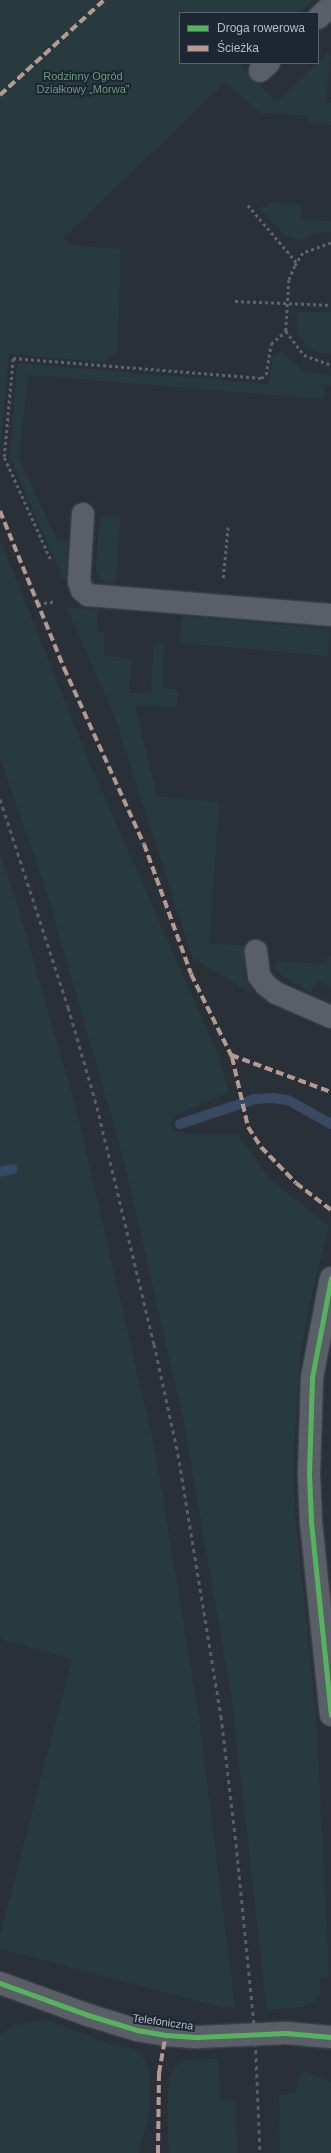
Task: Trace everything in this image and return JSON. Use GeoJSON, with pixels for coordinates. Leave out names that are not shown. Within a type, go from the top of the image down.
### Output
{"type":"FeatureCollection","features":[{"type":"Feature","properties":{"kind":"street"},"geometry":{"type":"LineString","coordinates":[[319,17],[331,6]]}},
{"type":"Feature","properties":{"kind":"street"},"geometry":{"type":"LineString","coordinates":[[83,514],[80,581],[82,590],[88,595],[331,615]]}},
{"type":"Feature","properties":{"kind":"street"},"geometry":{"type":"LineString","coordinates":[[256,951],[259,976],[266,985],[276,993],[331,1017]]}},
{"type":"Feature","properties":{"kind":"street"},"geometry":{"type":"LineString","coordinates":[[331,1278],[312,1378],[309,1466],[311,1522],[331,1715]]}},
{"type":"Feature","properties":{"kind":"street","name":"Telefoniczna"},"geometry":{"type":"LineString","coordinates":[[0,1983],[88,2015],[137,2030],[166,2035],[198,2037],[286,2033],[331,2037]]}},
{"type":"Feature","properties":{"kind":"path"},"geometry":{"type":"LineString","coordinates":[[248,205],[297,263]]}},
{"type":"Feature","properties":{"kind":"path"},"geometry":{"type":"LineString","coordinates":[[331,243],[303,253],[288,280],[286,331],[304,355],[331,365]]}},
{"type":"Feature","properties":{"kind":"path"},"geometry":{"type":"LineString","coordinates":[[235,301],[331,305]]}},
{"type":"Feature","properties":{"kind":"path"},"geometry":{"type":"LineString","coordinates":[[52,565],[4,457],[13,358],[261,378],[266,375],[271,344],[286,331]]}},
{"type":"Feature","properties":{"kind":"path"},"geometry":{"type":"LineString","coordinates":[[221,606],[228,526]]}},
{"type":"Feature","properties":{"kind":"path"},"geometry":{"type":"LineString","coordinates":[[38,604],[63,600]]}},
{"type":"Feature","properties":{"kind":"green space","name":"Rodzinny Ogród Działkowy „Morwa”"},"geometry":{"type":"Polygon","coordinates":[[[0,0],[313,0],[300,12],[179,12],[179,64],[244,64],[242,67],[277,102],[317,64],[319,64],[319,62],[328,53],[331,56],[326,102],[331,103],[331,125],[309,123],[309,116],[260,113],[225,82],[64,238],[72,245],[121,249],[117,352],[104,362],[9,354],[0,449],[0,0]]]}},
{"type":"Feature","properties":{"kind":"green space"},"geometry":{"type":"Polygon","coordinates":[[[269,202],[302,205],[301,219],[331,221],[331,232],[316,233],[301,240],[286,237],[258,207],[269,207],[269,202]]]}},
{"type":"Feature","properties":{"kind":"green space"},"geometry":{"type":"Polygon","coordinates":[[[297,312],[331,312],[331,354],[319,353],[306,346],[297,333],[297,312]]]}},
{"type":"Feature","properties":{"kind":"green space"},"geometry":{"type":"Polygon","coordinates":[[[281,351],[301,370],[331,376],[331,385],[324,385],[323,399],[28,375],[19,459],[58,541],[68,541],[66,580],[63,579],[10,457],[17,363],[269,384],[273,357],[281,351]]]}},
{"type":"Feature","properties":{"kind":"green space"},"geometry":{"type":"Polygon","coordinates":[[[100,515],[120,517],[116,584],[101,581],[96,571],[100,515]]]}},
{"type":"Feature","properties":{"kind":"green space"},"geometry":{"type":"Polygon","coordinates":[[[0,539],[92,769],[219,1057],[229,1092],[175,1115],[171,1124],[172,1130],[191,1134],[237,1134],[270,1179],[329,1226],[311,1297],[301,1350],[293,1457],[295,1513],[316,1714],[329,1978],[320,1978],[320,1994],[314,2002],[302,2007],[267,2010],[232,1701],[185,1428],[124,1160],[48,896],[0,757],[0,539]]]}},
{"type":"Feature","properties":{"kind":"green space"},"geometry":{"type":"Polygon","coordinates":[[[66,607],[98,610],[97,632],[105,633],[103,655],[131,659],[129,693],[151,693],[154,646],[157,642],[164,644],[162,688],[178,690],[177,707],[135,706],[157,796],[219,802],[209,943],[247,946],[245,977],[253,994],[193,959],[113,712],[66,607]]]}},
{"type":"Feature","properties":{"kind":"green space"},"geometry":{"type":"Polygon","coordinates":[[[182,616],[330,629],[328,656],[180,643],[182,616]]]}},
{"type":"Feature","properties":{"kind":"green space"},"geometry":{"type":"Polygon","coordinates":[[[0,853],[19,910],[76,1108],[156,1455],[199,1718],[235,2007],[220,2007],[0,1949],[0,1935],[72,1659],[0,1639],[0,853]]]}},
{"type":"Feature","properties":{"kind":"green space"},"geometry":{"type":"Polygon","coordinates":[[[327,956],[331,956],[331,988],[318,981],[311,993],[275,970],[276,961],[326,964],[327,956]]]}},
{"type":"Feature","properties":{"kind":"green space"},"geometry":{"type":"Polygon","coordinates":[[[46,2019],[104,2042],[140,2051],[149,2068],[150,2109],[139,2153],[0,2153],[0,2034],[12,2026],[46,2019]]]}},
{"type":"Feature","properties":{"kind":"green space"},"geometry":{"type":"Polygon","coordinates":[[[218,2059],[221,2100],[235,2099],[238,2153],[169,2153],[167,2107],[170,2077],[175,2066],[185,2060],[218,2059]]]}},
{"type":"Feature","properties":{"kind":"green space"},"geometry":{"type":"Polygon","coordinates":[[[301,2070],[331,2082],[331,2153],[280,2153],[279,2095],[295,2094],[301,2070]]]}},
{"type":"Feature","properties":{"kind":"waterway"},"geometry":{"type":"LineString","coordinates":[[180,1124],[255,1099],[273,1098],[288,1100],[331,1124]]}},
{"type":"Feature","properties":{"kind":"waterway"},"geometry":{"type":"LineString","coordinates":[[0,1172],[13,1169]]}},
{"type":"Feature","properties":{"kind":"railway"},"geometry":{"type":"LineString","coordinates":[[0,799],[68,1007],[97,1107],[154,1344],[178,1454],[221,1716],[236,1844],[255,2034],[260,2153]]}},
{"type":"Feature","properties":{"kind":"marked path"},"geometry":{"type":"LineString","coordinates":[[0,95],[104,0]]}},
{"type":"Feature","properties":{"kind":"marked path"},"geometry":{"type":"LineString","coordinates":[[0,511],[64,668],[144,844],[191,974],[232,1057],[248,1127],[261,1147],[296,1183],[331,1210]]}},
{"type":"Feature","properties":{"kind":"marked path"},"geometry":{"type":"LineString","coordinates":[[231,1055],[331,1092]]}},
{"type":"Feature","properties":{"kind":"marked path"},"geometry":{"type":"LineString","coordinates":[[158,2153],[159,2073],[166,2035]]}},
{"type":"Feature","properties":{"kind":"cycle path"},"geometry":{"type":"LineString","coordinates":[[331,1278],[312,1378],[309,1474],[311,1522],[331,1715]]}},
{"type":"Feature","properties":{"kind":"cycle path"},"geometry":{"type":"LineString","coordinates":[[0,1983],[88,2015],[137,2030],[166,2035],[198,2037],[286,2033],[331,2037]]}}]}
